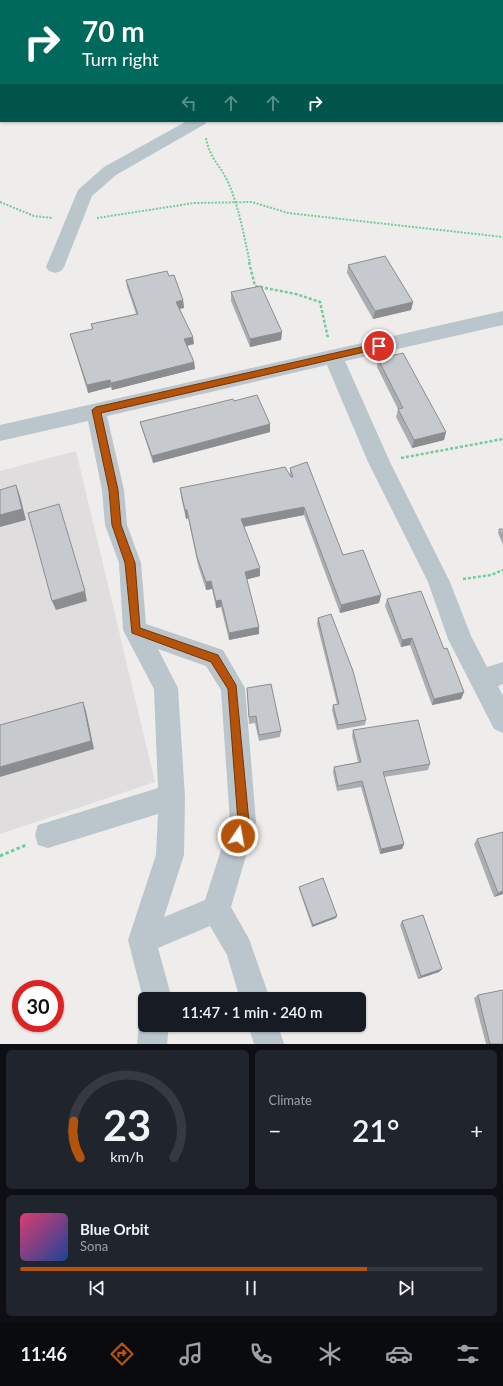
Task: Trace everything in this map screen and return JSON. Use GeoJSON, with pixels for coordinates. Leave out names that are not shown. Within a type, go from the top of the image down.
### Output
{"type":"FeatureCollection","features":[{"type":"Feature","properties":{"kind":"street"},"geometry":{"type":"LineString","coordinates":[[55,267],[84,194],[110,171],[202,126]]}},
{"type":"Feature","properties":{"kind":"street"},"geometry":{"type":"LineString","coordinates":[[0,433],[503,318]]}},
{"type":"Feature","properties":{"kind":"street"},"geometry":{"type":"LineString","coordinates":[[333,356],[379,462],[439,582],[460,639],[492,677],[503,721]]}},
{"type":"Feature","properties":{"kind":"street"},"geometry":{"type":"LineString","coordinates":[[96,410],[113,490],[116,525],[130,563],[135,630],[166,688],[172,797],[170,855],[142,940],[155,992]]}},
{"type":"Feature","properties":{"kind":"street"},"geometry":{"type":"LineString","coordinates":[[135,630],[214,658],[233,688],[243,822],[216,909],[239,949],[253,992]]}},
{"type":"Feature","properties":{"kind":"street"},"geometry":{"type":"LineString","coordinates":[[48,835],[172,797]]}},
{"type":"Feature","properties":{"kind":"street"},"geometry":{"type":"LineString","coordinates":[[142,940],[216,909]]}},
{"type":"Feature","properties":{"kind":"street"},"geometry":{"type":"LineString","coordinates":[[152,1044],[153,1032]]}},
{"type":"Feature","properties":{"kind":"street"},"geometry":{"type":"LineString","coordinates":[[265,1032],[268,1044]]}},
{"type":"Feature","properties":{"kind":"path"},"geometry":{"type":"LineString","coordinates":[[202,126],[208,150],[214,162],[227,180],[236,202],[255,286],[296,294],[320,302],[333,356]]}},
{"type":"Feature","properties":{"kind":"path"},"geometry":{"type":"LineString","coordinates":[[0,202],[34,216],[73,221],[138,213],[194,203],[252,202],[288,213],[503,237]]}},
{"type":"Feature","properties":{"kind":"path"},"geometry":{"type":"LineString","coordinates":[[379,462],[503,439]]}},
{"type":"Feature","properties":{"kind":"path"},"geometry":{"type":"LineString","coordinates":[[439,582],[491,575],[503,570]]}},
{"type":"Feature","properties":{"kind":"shaded area"},"geometry":{"type":"Polygon","coordinates":[[[76,451],[155,782],[0,834],[0,471],[76,451]]]}},
{"type":"Feature","properties":{"kind":"building"},"geometry":{"type":"Polygon","coordinates":[[[385,256],[413,302],[375,311],[348,265],[385,256]]]}},
{"type":"Feature","properties":{"kind":"building"},"geometry":{"type":"Polygon","coordinates":[[[167,271],[169,276],[174,275],[183,300],[176,302],[193,337],[184,339],[194,362],[111,383],[110,380],[87,385],[70,334],[93,329],[91,324],[138,314],[126,280],[167,271]]]}},
{"type":"Feature","properties":{"kind":"building"},"geometry":{"type":"Polygon","coordinates":[[[261,286],[282,332],[250,339],[231,292],[261,286]]]}},
{"type":"Feature","properties":{"kind":"building"},"geometry":{"type":"Polygon","coordinates":[[[403,353],[446,432],[414,440],[398,409],[403,408],[378,359],[403,353]]]}},
{"type":"Feature","properties":{"kind":"building"},"geometry":{"type":"Polygon","coordinates":[[[257,395],[270,424],[152,456],[140,422],[233,399],[234,401],[257,395]]]}},
{"type":"Feature","properties":{"kind":"building"},"geometry":{"type":"Polygon","coordinates":[[[307,462],[343,555],[363,550],[381,595],[341,605],[304,507],[241,519],[260,568],[245,572],[259,627],[229,633],[221,600],[216,601],[211,581],[206,582],[197,557],[187,510],[185,510],[180,488],[285,467],[291,477],[293,477],[290,468],[307,462]]]}},
{"type":"Feature","properties":{"kind":"building"},"geometry":{"type":"Polygon","coordinates":[[[16,485],[22,509],[0,515],[0,490],[16,485]]]}},
{"type":"Feature","properties":{"kind":"building"},"geometry":{"type":"Polygon","coordinates":[[[59,504],[85,591],[52,601],[28,513],[59,504]]]}},
{"type":"Feature","properties":{"kind":"building"},"geometry":{"type":"Polygon","coordinates":[[[499,529],[503,529],[503,538],[499,529]]]}},
{"type":"Feature","properties":{"kind":"building"},"geometry":{"type":"Polygon","coordinates":[[[421,591],[444,649],[447,648],[464,692],[434,699],[412,638],[402,640],[387,599],[421,591]]]}},
{"type":"Feature","properties":{"kind":"building"},"geometry":{"type":"Polygon","coordinates":[[[331,614],[353,671],[366,720],[338,725],[333,705],[339,704],[318,618],[331,614]]]}},
{"type":"Feature","properties":{"kind":"building"},"geometry":{"type":"Polygon","coordinates":[[[271,684],[281,731],[259,735],[256,716],[249,717],[247,688],[271,684]]]}},
{"type":"Feature","properties":{"kind":"building"},"geometry":{"type":"Polygon","coordinates":[[[83,702],[91,741],[0,767],[0,725],[83,702]]]}},
{"type":"Feature","properties":{"kind":"building"},"geometry":{"type":"Polygon","coordinates":[[[418,720],[430,764],[383,772],[404,844],[381,849],[362,781],[338,786],[334,767],[361,762],[353,730],[418,720]]]}},
{"type":"Feature","properties":{"kind":"building"},"geometry":{"type":"Polygon","coordinates":[[[503,832],[503,891],[498,893],[477,839],[503,832]]]}},
{"type":"Feature","properties":{"kind":"building"},"geometry":{"type":"Polygon","coordinates":[[[323,878],[337,916],[313,925],[299,887],[323,878]]]}},
{"type":"Feature","properties":{"kind":"building"},"geometry":{"type":"Polygon","coordinates":[[[423,915],[442,969],[421,976],[402,921],[423,915]]]}},
{"type":"Feature","properties":{"kind":"building"},"geometry":{"type":"Polygon","coordinates":[[[503,990],[503,1044],[490,1044],[478,995],[503,990]]]}},
{"type":"Feature","properties":{"kind":"route"},"geometry":{"type":"LineString","coordinates":[[238,836],[243,822],[233,688],[214,658],[135,630],[130,563],[116,525],[113,490],[96,410],[379,346]]}}]}
